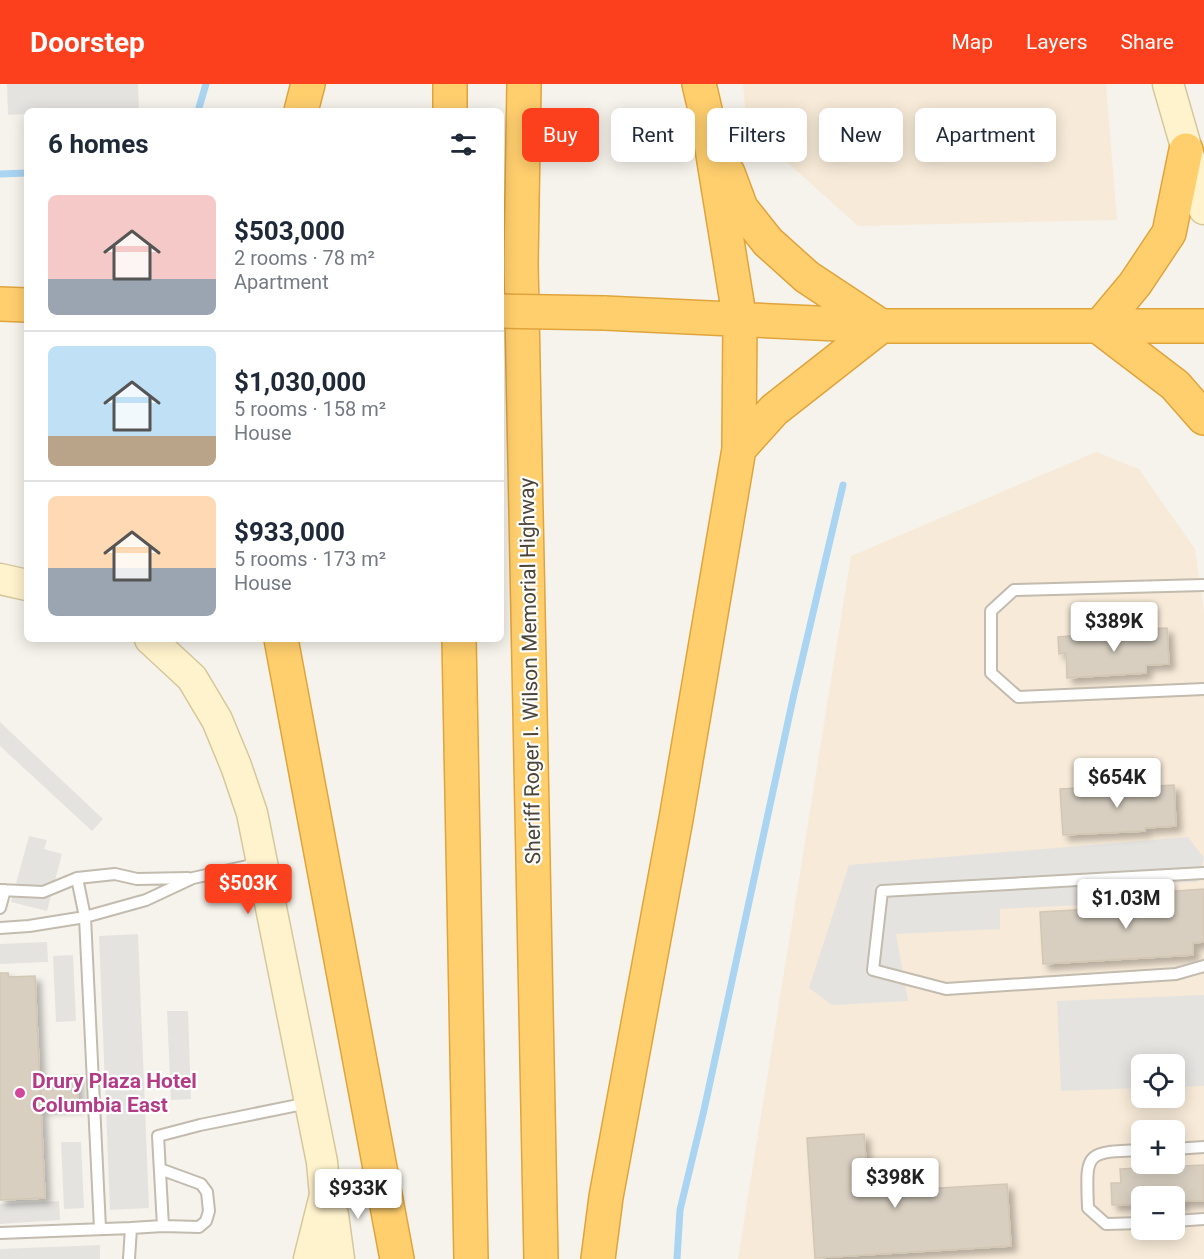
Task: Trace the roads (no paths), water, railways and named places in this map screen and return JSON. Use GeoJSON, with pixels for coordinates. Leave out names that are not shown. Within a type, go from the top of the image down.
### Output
{"type":"FeatureCollection","features":[{"type":"Feature","properties":{"kind":"highway"},"geometry":{"type":"LineString","coordinates":[[302,108],[308,84]]}},
{"type":"Feature","properties":{"kind":"highway"},"geometry":{"type":"LineString","coordinates":[[450,84],[450,108]]}},
{"type":"Feature","properties":{"kind":"highway","name":"Sheriff Roger I. Wilson Memorial Highway"},"geometry":{"type":"LineString","coordinates":[[524,84],[521,263],[541,1259]]}},
{"type":"Feature","properties":{"kind":"highway"},"geometry":{"type":"LineString","coordinates":[[699,84],[707,118]]}},
{"type":"Feature","properties":{"kind":"highway"},"geometry":{"type":"LineString","coordinates":[[1099,327],[1135,284],[1169,232],[1195,161]]}},
{"type":"Feature","properties":{"kind":"highway"},"geometry":{"type":"LineString","coordinates":[[598,1259],[606,1197],[678,807],[739,449],[740,321],[714,162]]}},
{"type":"Feature","properties":{"kind":"highway"},"geometry":{"type":"LineString","coordinates":[[724,162],[741,208],[768,242],[807,277],[880,326]]}},
{"type":"Feature","properties":{"kind":"highway"},"geometry":{"type":"LineString","coordinates":[[0,304],[24,304]]}},
{"type":"Feature","properties":{"kind":"highway"},"geometry":{"type":"LineString","coordinates":[[504,311],[880,326],[1204,326]]}},
{"type":"Feature","properties":{"kind":"highway"},"geometry":{"type":"LineString","coordinates":[[739,449],[774,410],[880,326]]}},
{"type":"Feature","properties":{"kind":"highway"},"geometry":{"type":"LineString","coordinates":[[1099,327],[1175,385],[1204,418]]}},
{"type":"Feature","properties":{"kind":"highway"},"geometry":{"type":"LineString","coordinates":[[282,642],[397,1259]]}},
{"type":"Feature","properties":{"kind":"highway"},"geometry":{"type":"LineString","coordinates":[[459,642],[471,1259]]}},
{"type":"Feature","properties":{"kind":"street"},"geometry":{"type":"LineString","coordinates":[[1167,84],[1195,161],[1204,209]]}},
{"type":"Feature","properties":{"kind":"street"},"geometry":{"type":"LineString","coordinates":[[0,579],[24,584]]}},
{"type":"Feature","properties":{"kind":"street"},"geometry":{"type":"LineString","coordinates":[[153,642],[192,678],[217,720],[252,813],[322,1162],[325,1195],[333,1215],[339,1259]]}},
{"type":"Feature","properties":{"kind":"street"},"geometry":{"type":"LineString","coordinates":[[309,1259],[325,1195]]}},
{"type":"Feature","properties":{"kind":"lane"},"geometry":{"type":"LineString","coordinates":[[1204,585],[1014,590],[991,611],[992,673],[1018,697],[1204,689]]}},
{"type":"Feature","properties":{"kind":"lane"},"geometry":{"type":"LineString","coordinates":[[0,908],[2,890],[43,892],[77,878],[115,874],[138,879],[193,878],[262,862]]}},
{"type":"Feature","properties":{"kind":"lane"},"geometry":{"type":"LineString","coordinates":[[1204,873],[882,891],[873,970],[946,989],[1176,974],[1204,966]]}},
{"type":"Feature","properties":{"kind":"lane"},"geometry":{"type":"LineString","coordinates":[[77,878],[85,917],[100,1228]]}},
{"type":"Feature","properties":{"kind":"lane"},"geometry":{"type":"LineString","coordinates":[[0,928],[85,917],[146,900],[193,878]]}},
{"type":"Feature","properties":{"kind":"lane"},"geometry":{"type":"LineString","coordinates":[[162,1226],[158,1136],[310,1102]]}},
{"type":"Feature","properties":{"kind":"lane"},"geometry":{"type":"LineString","coordinates":[[1185,1149],[1204,1148]]}},
{"type":"Feature","properties":{"kind":"lane"},"geometry":{"type":"LineString","coordinates":[[1131,1151],[1106,1152],[1092,1157],[1087,1167],[1088,1208],[1106,1224],[1131,1223]]}},
{"type":"Feature","properties":{"kind":"lane"},"geometry":{"type":"LineString","coordinates":[[0,1233],[162,1226],[199,1227],[206,1221],[207,1192],[201,1184],[160,1169]]}},
{"type":"Feature","properties":{"kind":"lane"},"geometry":{"type":"LineString","coordinates":[[1185,1220],[1204,1219]]}},
{"type":"Feature","properties":{"kind":"lane"},"geometry":{"type":"LineString","coordinates":[[129,1259],[131,1228]]}},
{"type":"Feature","properties":{"kind":"waterway"},"geometry":{"type":"LineString","coordinates":[[199,108],[206,84]]}},
{"type":"Feature","properties":{"kind":"waterway"},"geometry":{"type":"LineString","coordinates":[[0,174],[24,173]]}},
{"type":"Feature","properties":{"kind":"waterway"},"geometry":{"type":"LineString","coordinates":[[677,1259],[680,1210],[704,1110],[794,694],[843,485]]}},
{"type":"Feature","properties":{"kind":"place","name":"Drury Plaza Hotel Columbia East"},"geometry":{"type":"Point","coordinates":[20,1093]}}]}
